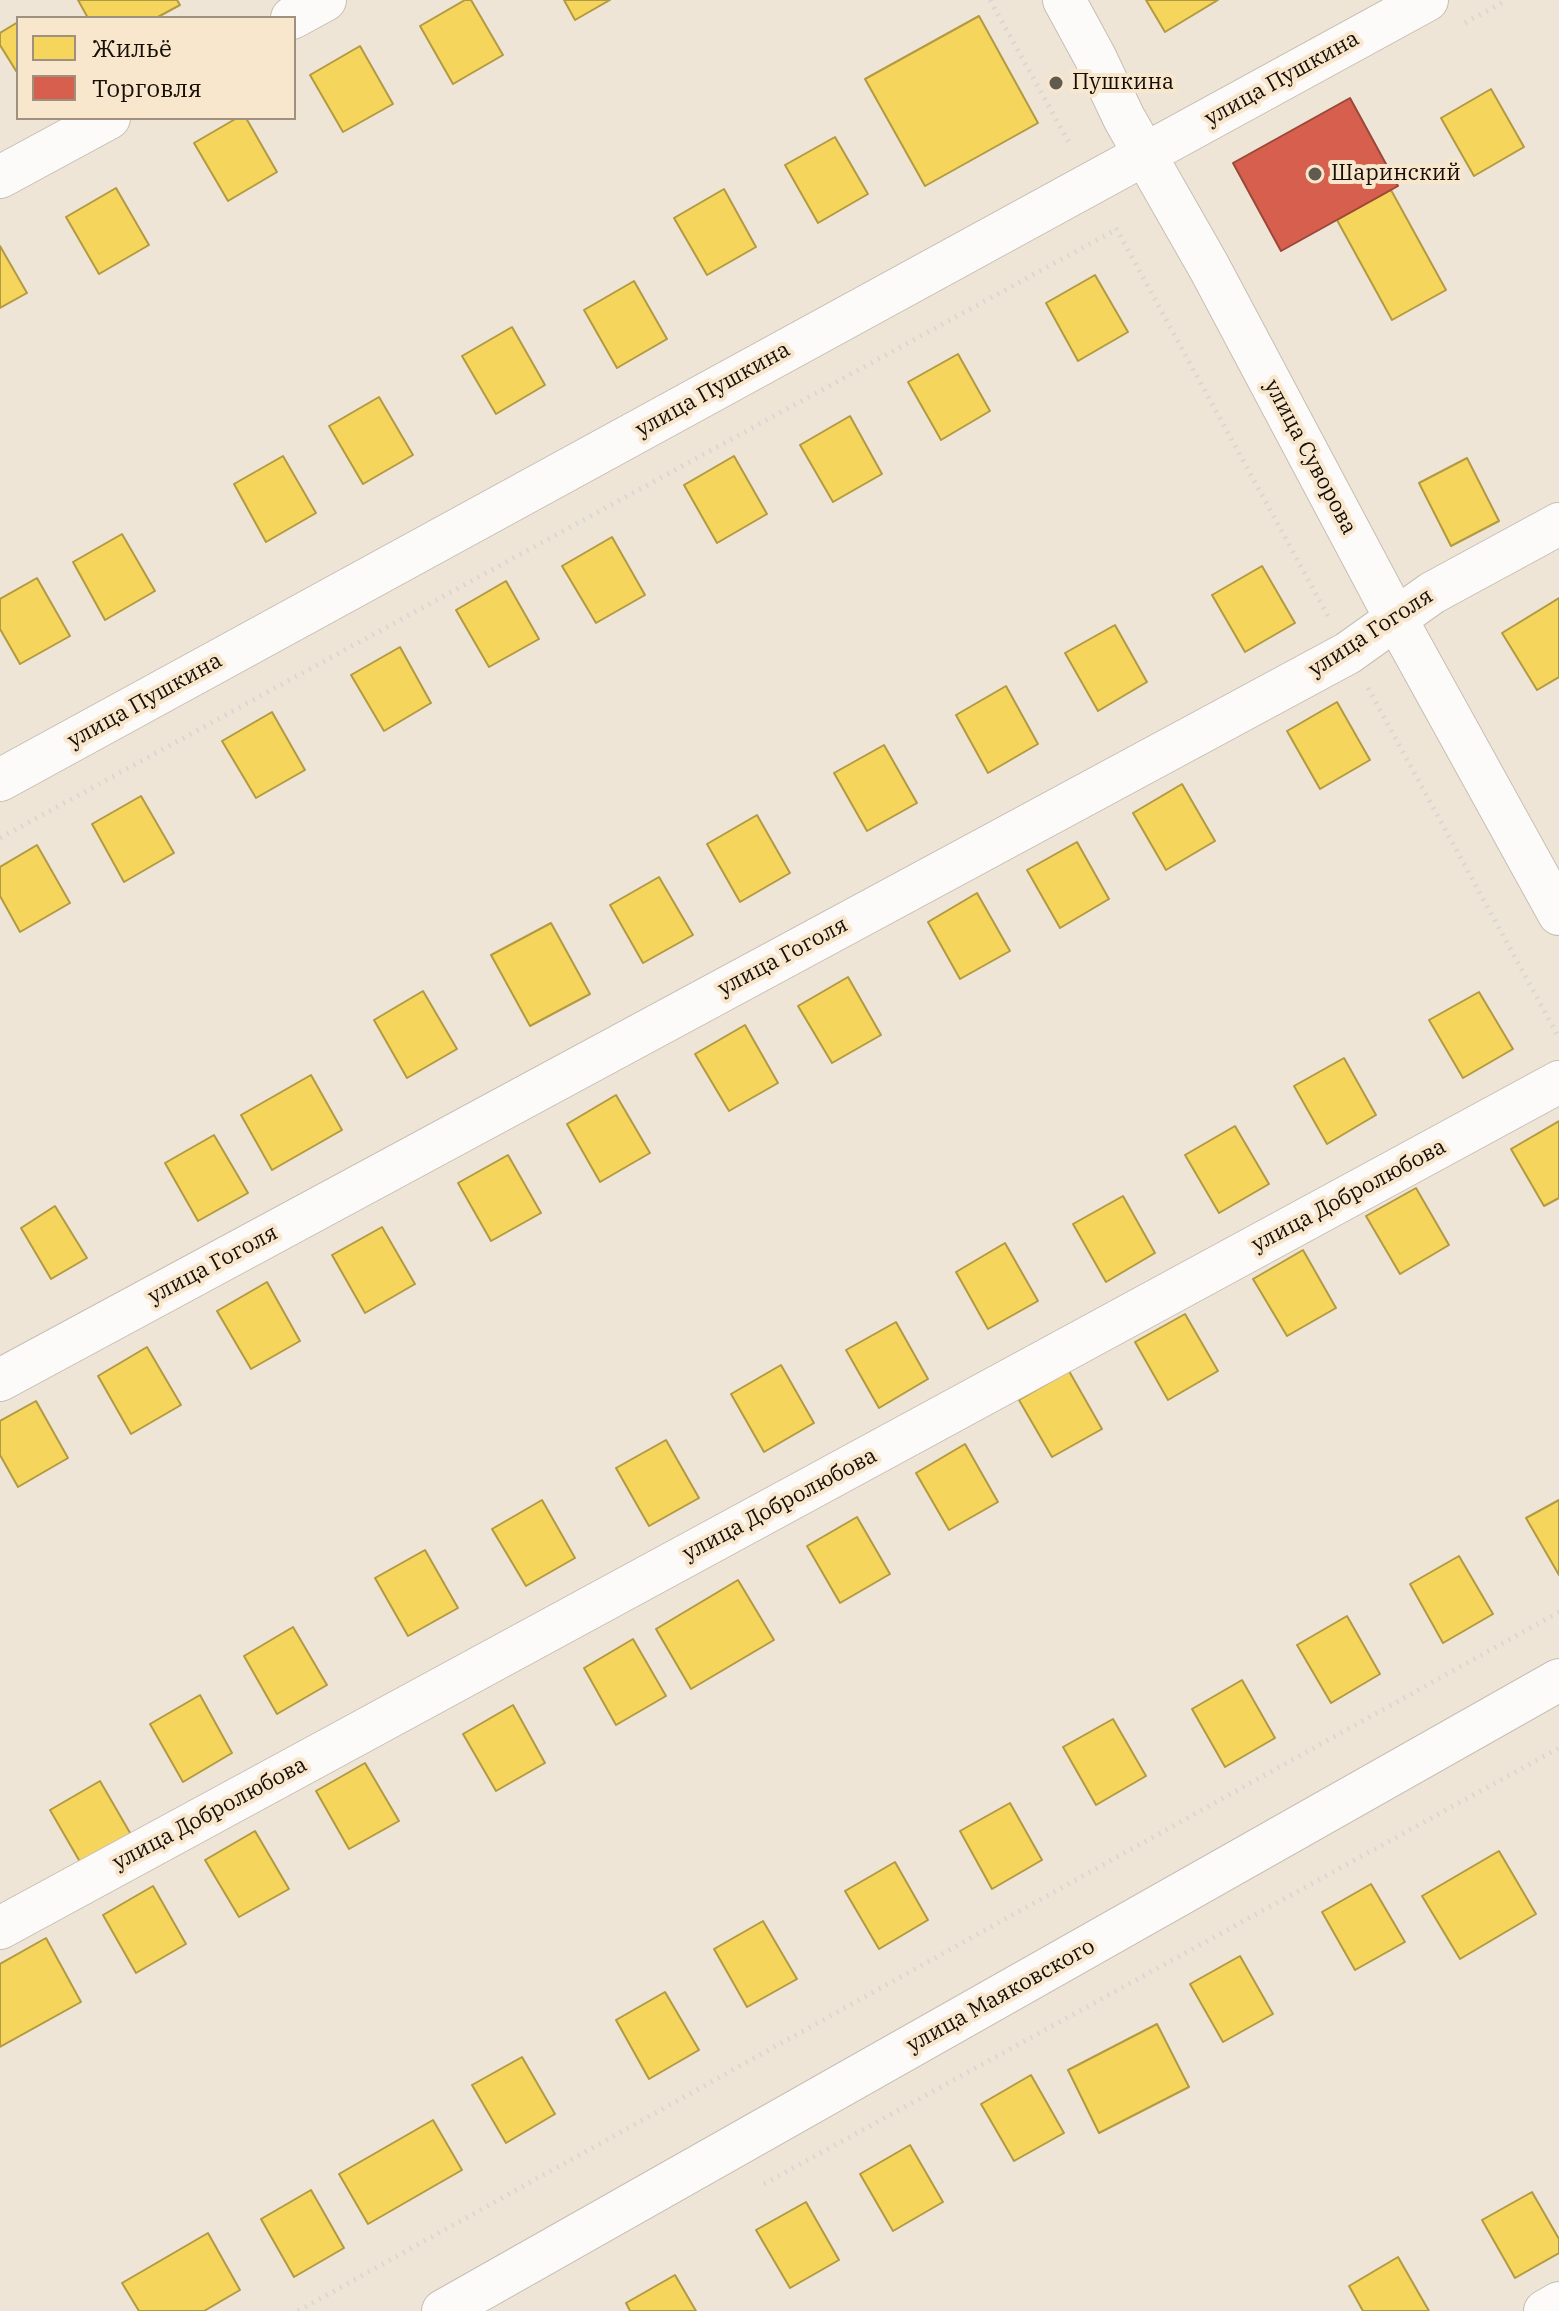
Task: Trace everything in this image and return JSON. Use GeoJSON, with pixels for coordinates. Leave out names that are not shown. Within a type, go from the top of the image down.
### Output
{"type":"FeatureCollection","features":[{"type":"Feature","properties":{"kind":"street"},"geometry":{"type":"LineString","coordinates":[[296,16],[325,0]]}},
{"type":"Feature","properties":{"kind":"street","name":"улица Суворова"},"geometry":{"type":"LineString","coordinates":[[1064,0],[1124,118],[1217,281],[1396,619],[1559,914]]}},
{"type":"Feature","properties":{"kind":"street","name":"улица Пушкина"},"geometry":{"type":"LineString","coordinates":[[0,780],[1427,0]]}},
{"type":"Feature","properties":{"kind":"street"},"geometry":{"type":"LineString","coordinates":[[0,177],[105,120]]}},
{"type":"Feature","properties":{"kind":"street","name":"улица Гоголя"},"geometry":{"type":"LineString","coordinates":[[0,1380],[1348,653],[1432,593],[1559,524]]}},
{"type":"Feature","properties":{"kind":"street","name":"улица Добролюбова"},"geometry":{"type":"LineString","coordinates":[[0,1928],[1559,1082]]}},
{"type":"Feature","properties":{"kind":"street","name":"улица Маяковского"},"geometry":{"type":"LineString","coordinates":[[443,2311],[1559,1680]]}},
{"type":"Feature","properties":{"kind":"street"},"geometry":{"type":"LineString","coordinates":[[1545,2311],[1559,2303]]}},
{"type":"Feature","properties":{"kind":"path"},"geometry":{"type":"LineString","coordinates":[[990,0],[1559,1038]]}},
{"type":"Feature","properties":{"kind":"path"},"geometry":{"type":"LineString","coordinates":[[0,838],[1117,229]]}},
{"type":"Feature","properties":{"kind":"path"},"geometry":{"type":"LineString","coordinates":[[298,2311],[1559,1612]]}},
{"type":"Feature","properties":{"kind":"path"},"geometry":{"type":"LineString","coordinates":[[754,2189],[1559,1748]]}},
{"type":"Feature","properties":{"kind":"building: Жильё"},"geometry":{"type":"Polygon","coordinates":[[[78,0],[177,0],[180,5],[160,16],[87,16],[78,0]]]}},
{"type":"Feature","properties":{"kind":"building: Жильё"},"geometry":{"type":"Polygon","coordinates":[[[465,0],[471,0],[503,55],[453,84],[420,26],[465,0]]]}},
{"type":"Feature","properties":{"kind":"building: Жильё"},"geometry":{"type":"Polygon","coordinates":[[[564,0],[610,0],[575,20],[564,0]]]}},
{"type":"Feature","properties":{"kind":"building: Жильё"},"geometry":{"type":"Polygon","coordinates":[[[1146,0],[1218,0],[1165,32],[1146,0]]]}},
{"type":"Feature","properties":{"kind":"building: Жильё"},"geometry":{"type":"Polygon","coordinates":[[[979,16],[1038,123],[925,186],[865,79],[979,16]]]}},
{"type":"Feature","properties":{"kind":"building: Жильё"},"geometry":{"type":"Polygon","coordinates":[[[16,23],[16,71],[0,45],[0,33],[16,23]]]}},
{"type":"Feature","properties":{"kind":"building: Жильё"},"geometry":{"type":"Polygon","coordinates":[[[360,46],[393,104],[343,132],[310,75],[360,46]]]}},
{"type":"Feature","properties":{"kind":"building: Жильё"},"geometry":{"type":"Polygon","coordinates":[[[1491,89],[1524,147],[1474,176],[1441,118],[1491,89]]]}},
{"type":"Feature","properties":{"kind":"building: Жильё"},"geometry":{"type":"Polygon","coordinates":[[[234,120],[247,120],[277,172],[228,201],[194,143],[234,120]]]}},
{"type":"Feature","properties":{"kind":"building: Жильё"},"geometry":{"type":"Polygon","coordinates":[[[835,137],[868,194],[818,223],[785,165],[835,137]]]}},
{"type":"Feature","properties":{"kind":"building: Жильё"},"geometry":{"type":"Polygon","coordinates":[[[116,188],[149,245],[99,274],[66,217],[116,188]]]}},
{"type":"Feature","properties":{"kind":"building: Жильё"},"geometry":{"type":"Polygon","coordinates":[[[724,189],[756,247],[707,275],[674,218],[724,189]]]}},
{"type":"Feature","properties":{"kind":"building: Жильё"},"geometry":{"type":"Polygon","coordinates":[[[1391,190],[1446,290],[1392,320],[1337,220],[1391,190]]]}},
{"type":"Feature","properties":{"kind":"building: Жильё"},"geometry":{"type":"Polygon","coordinates":[[[0,246],[27,293],[0,308],[0,246]]]}},
{"type":"Feature","properties":{"kind":"building: Жильё"},"geometry":{"type":"Polygon","coordinates":[[[1095,275],[1128,332],[1078,361],[1046,303],[1095,275]]]}},
{"type":"Feature","properties":{"kind":"building: Жильё"},"geometry":{"type":"Polygon","coordinates":[[[634,281],[667,339],[617,368],[584,310],[634,281]]]}},
{"type":"Feature","properties":{"kind":"building: Жильё"},"geometry":{"type":"Polygon","coordinates":[[[512,327],[545,385],[496,414],[462,356],[512,327]]]}},
{"type":"Feature","properties":{"kind":"building: Жильё"},"geometry":{"type":"Polygon","coordinates":[[[958,354],[990,411],[941,440],[908,382],[958,354]]]}},
{"type":"Feature","properties":{"kind":"building: Жильё"},"geometry":{"type":"Polygon","coordinates":[[[379,397],[413,455],[363,484],[329,426],[379,397]]]}},
{"type":"Feature","properties":{"kind":"building: Жильё"},"geometry":{"type":"Polygon","coordinates":[[[850,416],[882,474],[833,502],[800,445],[850,416]]]}},
{"type":"Feature","properties":{"kind":"building: Жильё"},"geometry":{"type":"Polygon","coordinates":[[[283,456],[316,513],[266,542],[234,484],[283,456]]]}},
{"type":"Feature","properties":{"kind":"building: Жильё"},"geometry":{"type":"Polygon","coordinates":[[[734,456],[767,514],[717,543],[684,485],[734,456]]]}},
{"type":"Feature","properties":{"kind":"building: Жильё"},"geometry":{"type":"Polygon","coordinates":[[[1467,458],[1499,521],[1451,546],[1419,483],[1467,458]]]}},
{"type":"Feature","properties":{"kind":"building: Жильё"},"geometry":{"type":"Polygon","coordinates":[[[122,534],[155,591],[105,620],[73,562],[122,534]]]}},
{"type":"Feature","properties":{"kind":"building: Жильё"},"geometry":{"type":"Polygon","coordinates":[[[612,537],[645,595],[596,623],[562,566],[612,537]]]}},
{"type":"Feature","properties":{"kind":"building: Жильё"},"geometry":{"type":"Polygon","coordinates":[[[1262,566],[1295,623],[1245,652],[1212,595],[1262,566]]]}},
{"type":"Feature","properties":{"kind":"building: Жильё"},"geometry":{"type":"Polygon","coordinates":[[[37,578],[70,636],[20,664],[0,629],[0,599],[37,578]]]}},
{"type":"Feature","properties":{"kind":"building: Жильё"},"geometry":{"type":"Polygon","coordinates":[[[506,581],[539,639],[489,667],[456,610],[506,581]]]}},
{"type":"Feature","properties":{"kind":"building: Жильё"},"geometry":{"type":"Polygon","coordinates":[[[1559,598],[1559,677],[1537,690],[1502,633],[1559,598]]]}},
{"type":"Feature","properties":{"kind":"building: Жильё"},"geometry":{"type":"Polygon","coordinates":[[[1115,625],[1147,682],[1098,711],[1065,653],[1115,625]]]}},
{"type":"Feature","properties":{"kind":"building: Жильё"},"geometry":{"type":"Polygon","coordinates":[[[400,647],[431,703],[384,731],[351,675],[400,647]]]}},
{"type":"Feature","properties":{"kind":"building: Жильё"},"geometry":{"type":"Polygon","coordinates":[[[1006,686],[1038,744],[988,773],[956,715],[1006,686]]]}},
{"type":"Feature","properties":{"kind":"building: Жильё"},"geometry":{"type":"Polygon","coordinates":[[[1337,702],[1370,760],[1320,789],[1287,731],[1337,702]]]}},
{"type":"Feature","properties":{"kind":"building: Жильё"},"geometry":{"type":"Polygon","coordinates":[[[272,712],[305,770],[256,798],[222,741],[272,712]]]}},
{"type":"Feature","properties":{"kind":"building: Жильё"},"geometry":{"type":"Polygon","coordinates":[[[884,745],[917,803],[867,831],[834,773],[884,745]]]}},
{"type":"Feature","properties":{"kind":"building: Жильё"},"geometry":{"type":"Polygon","coordinates":[[[1182,784],[1215,841],[1166,870],[1133,813],[1182,784]]]}},
{"type":"Feature","properties":{"kind":"building: Жильё"},"geometry":{"type":"Polygon","coordinates":[[[141,796],[174,853],[124,882],[92,824],[141,796]]]}},
{"type":"Feature","properties":{"kind":"building: Жильё"},"geometry":{"type":"Polygon","coordinates":[[[757,815],[790,873],[740,902],[707,844],[757,815]]]}},
{"type":"Feature","properties":{"kind":"building: Жильё"},"geometry":{"type":"Polygon","coordinates":[[[1077,842],[1109,899],[1060,928],[1027,870],[1077,842]]]}},
{"type":"Feature","properties":{"kind":"building: Жильё"},"geometry":{"type":"Polygon","coordinates":[[[37,845],[70,903],[20,932],[0,896],[0,867],[37,845]]]}},
{"type":"Feature","properties":{"kind":"building: Жильё"},"geometry":{"type":"Polygon","coordinates":[[[659,877],[693,935],[643,963],[610,905],[659,877]]]}},
{"type":"Feature","properties":{"kind":"building: Жильё"},"geometry":{"type":"Polygon","coordinates":[[[977,893],[1010,951],[960,979],[928,922],[977,893]]]}},
{"type":"Feature","properties":{"kind":"building: Жильё"},"geometry":{"type":"Polygon","coordinates":[[[551,923],[590,994],[530,1026],[491,955],[551,923]]]}},
{"type":"Feature","properties":{"kind":"building: Жильё"},"geometry":{"type":"Polygon","coordinates":[[[848,977],[881,1035],[832,1063],[798,1006],[848,977]]]}},
{"type":"Feature","properties":{"kind":"building: Жильё"},"geometry":{"type":"Polygon","coordinates":[[[423,991],[457,1049],[407,1078],[374,1020],[423,991]]]}},
{"type":"Feature","properties":{"kind":"building: Жильё"},"geometry":{"type":"Polygon","coordinates":[[[1479,992],[1513,1049],[1463,1078],[1429,1020],[1479,992]]]}},
{"type":"Feature","properties":{"kind":"building: Жильё"},"geometry":{"type":"Polygon","coordinates":[[[745,1025],[778,1083],[729,1111],[695,1054],[745,1025]]]}},
{"type":"Feature","properties":{"kind":"building: Жильё"},"geometry":{"type":"Polygon","coordinates":[[[1344,1058],[1376,1115],[1327,1144],[1294,1086],[1344,1058]]]}},
{"type":"Feature","properties":{"kind":"building: Жильё"},"geometry":{"type":"Polygon","coordinates":[[[311,1075],[342,1130],[272,1170],[241,1115],[311,1075]]]}},
{"type":"Feature","properties":{"kind":"building: Жильё"},"geometry":{"type":"Polygon","coordinates":[[[616,1095],[650,1153],[600,1182],[567,1124],[616,1095]]]}},
{"type":"Feature","properties":{"kind":"building: Жильё"},"geometry":{"type":"Polygon","coordinates":[[[1559,1121],[1559,1198],[1544,1206],[1511,1149],[1559,1121]]]}},
{"type":"Feature","properties":{"kind":"building: Жильё"},"geometry":{"type":"Polygon","coordinates":[[[1235,1126],[1269,1184],[1219,1213],[1185,1155],[1235,1126]]]}},
{"type":"Feature","properties":{"kind":"building: Жильё"},"geometry":{"type":"Polygon","coordinates":[[[214,1135],[248,1193],[198,1221],[165,1163],[214,1135]]]}},
{"type":"Feature","properties":{"kind":"building: Жильё"},"geometry":{"type":"Polygon","coordinates":[[[508,1155],[541,1213],[491,1241],[458,1183],[508,1155]]]}},
{"type":"Feature","properties":{"kind":"building: Жильё"},"geometry":{"type":"Polygon","coordinates":[[[1416,1188],[1449,1245],[1400,1274],[1366,1216],[1416,1188]]]}},
{"type":"Feature","properties":{"kind":"building: Жильё"},"geometry":{"type":"Polygon","coordinates":[[[1123,1196],[1155,1253],[1106,1282],[1073,1224],[1123,1196]]]}},
{"type":"Feature","properties":{"kind":"building: Жильё"},"geometry":{"type":"Polygon","coordinates":[[[55,1206],[87,1258],[51,1279],[21,1228],[55,1206]]]}},
{"type":"Feature","properties":{"kind":"building: Жильё"},"geometry":{"type":"Polygon","coordinates":[[[382,1227],[415,1284],[365,1313],[332,1255],[382,1227]]]}},
{"type":"Feature","properties":{"kind":"building: Жильё"},"geometry":{"type":"Polygon","coordinates":[[[1005,1243],[1038,1301],[988,1329],[956,1272],[1005,1243]]]}},
{"type":"Feature","properties":{"kind":"building: Жильё"},"geometry":{"type":"Polygon","coordinates":[[[1303,1250],[1336,1308],[1287,1336],[1253,1279],[1303,1250]]]}},
{"type":"Feature","properties":{"kind":"building: Жильё"},"geometry":{"type":"Polygon","coordinates":[[[267,1282],[300,1341],[251,1369],[217,1311],[267,1282]]]}},
{"type":"Feature","properties":{"kind":"building: Жильё"},"geometry":{"type":"Polygon","coordinates":[[[1185,1314],[1218,1371],[1168,1400],[1135,1342],[1185,1314]]]}},
{"type":"Feature","properties":{"kind":"building: Жильё"},"geometry":{"type":"Polygon","coordinates":[[[896,1322],[928,1379],[879,1408],[846,1350],[896,1322]]]}},
{"type":"Feature","properties":{"kind":"building: Жильё"},"geometry":{"type":"Polygon","coordinates":[[[147,1347],[181,1405],[131,1434],[98,1376],[147,1347]]]}},
{"type":"Feature","properties":{"kind":"building: Жильё"},"geometry":{"type":"Polygon","coordinates":[[[781,1365],[814,1423],[764,1452],[731,1394],[781,1365]]]}},
{"type":"Feature","properties":{"kind":"building: Жильё"},"geometry":{"type":"Polygon","coordinates":[[[1069,1371],[1102,1429],[1052,1457],[1019,1400],[1069,1371]]]}},
{"type":"Feature","properties":{"kind":"building: Жильё"},"geometry":{"type":"Polygon","coordinates":[[[36,1401],[68,1458],[18,1487],[0,1455],[0,1421],[36,1401]]]}},
{"type":"Feature","properties":{"kind":"building: Жильё"},"geometry":{"type":"Polygon","coordinates":[[[666,1440],[699,1498],[649,1526],[616,1468],[666,1440]]]}},
{"type":"Feature","properties":{"kind":"building: Жильё"},"geometry":{"type":"Polygon","coordinates":[[[965,1444],[998,1502],[949,1530],[916,1473],[965,1444]]]}},
{"type":"Feature","properties":{"kind":"building: Жильё"},"geometry":{"type":"Polygon","coordinates":[[[542,1500],[575,1558],[526,1586],[492,1529],[542,1500]]]}},
{"type":"Feature","properties":{"kind":"building: Жильё"},"geometry":{"type":"Polygon","coordinates":[[[1559,1500],[1559,1575],[1526,1518],[1559,1500]]]}},
{"type":"Feature","properties":{"kind":"building: Жильё"},"geometry":{"type":"Polygon","coordinates":[[[857,1517],[890,1574],[840,1603],[807,1546],[857,1517]]]}},
{"type":"Feature","properties":{"kind":"building: Жильё"},"geometry":{"type":"Polygon","coordinates":[[[425,1550],[458,1608],[408,1636],[375,1578],[425,1550]]]}},
{"type":"Feature","properties":{"kind":"building: Жильё"},"geometry":{"type":"Polygon","coordinates":[[[1459,1556],[1493,1614],[1443,1643],[1410,1584],[1459,1556]]]}},
{"type":"Feature","properties":{"kind":"building: Жильё"},"geometry":{"type":"Polygon","coordinates":[[[738,1580],[774,1640],[691,1689],[656,1629],[738,1580]]]}},
{"type":"Feature","properties":{"kind":"building: Жильё"},"geometry":{"type":"Polygon","coordinates":[[[1347,1616],[1380,1674],[1331,1703],[1297,1645],[1347,1616]]]}},
{"type":"Feature","properties":{"kind":"building: Жильё"},"geometry":{"type":"Polygon","coordinates":[[[293,1627],[327,1685],[277,1714],[244,1656],[293,1627]]]}},
{"type":"Feature","properties":{"kind":"building: Жильё"},"geometry":{"type":"Polygon","coordinates":[[[633,1639],[666,1696],[616,1725],[584,1668],[633,1639]]]}},
{"type":"Feature","properties":{"kind":"building: Жильё"},"geometry":{"type":"Polygon","coordinates":[[[1242,1680],[1275,1738],[1225,1767],[1192,1709],[1242,1680]]]}},
{"type":"Feature","properties":{"kind":"building: Жильё"},"geometry":{"type":"Polygon","coordinates":[[[200,1695],[232,1753],[183,1782],[150,1724],[200,1695]]]}},
{"type":"Feature","properties":{"kind":"building: Жильё"},"geometry":{"type":"Polygon","coordinates":[[[513,1705],[545,1763],[496,1791],[463,1734],[513,1705]]]}},
{"type":"Feature","properties":{"kind":"building: Жильё"},"geometry":{"type":"Polygon","coordinates":[[[1113,1719],[1146,1776],[1096,1805],[1063,1747],[1113,1719]]]}},
{"type":"Feature","properties":{"kind":"building: Жильё"},"geometry":{"type":"Polygon","coordinates":[[[365,1763],[399,1821],[349,1849],[316,1791],[365,1763]]]}},
{"type":"Feature","properties":{"kind":"building: Жильё"},"geometry":{"type":"Polygon","coordinates":[[[100,1781],[133,1838],[83,1867],[50,1810],[100,1781]]]}},
{"type":"Feature","properties":{"kind":"building: Жильё"},"geometry":{"type":"Polygon","coordinates":[[[1010,1803],[1042,1860],[992,1889],[960,1831],[1010,1803]]]}},
{"type":"Feature","properties":{"kind":"building: Жильё"},"geometry":{"type":"Polygon","coordinates":[[[255,1831],[289,1889],[239,1917],[205,1860],[255,1831]]]}},
{"type":"Feature","properties":{"kind":"building: Жильё"},"geometry":{"type":"Polygon","coordinates":[[[1499,1851],[1536,1914],[1460,1959],[1422,1896],[1499,1851]]]}},
{"type":"Feature","properties":{"kind":"building: Жильё"},"geometry":{"type":"Polygon","coordinates":[[[895,1862],[928,1920],[879,1949],[845,1891],[895,1862]]]}},
{"type":"Feature","properties":{"kind":"building: Жильё"},"geometry":{"type":"Polygon","coordinates":[[[1371,1884],[1405,1942],[1355,1970],[1322,1912],[1371,1884]]]}},
{"type":"Feature","properties":{"kind":"building: Жильё"},"geometry":{"type":"Polygon","coordinates":[[[153,1886],[186,1944],[136,1973],[103,1915],[153,1886]]]}},
{"type":"Feature","properties":{"kind":"building: Жильё"},"geometry":{"type":"Polygon","coordinates":[[[763,1921],[797,1979],[747,2007],[714,1949],[763,1921]]]}},
{"type":"Feature","properties":{"kind":"building: Жильё"},"geometry":{"type":"Polygon","coordinates":[[[46,1938],[81,2002],[0,2047],[0,1964],[46,1938]]]}},
{"type":"Feature","properties":{"kind":"building: Жильё"},"geometry":{"type":"Polygon","coordinates":[[[1240,1956],[1273,2014],[1223,2042],[1190,1984],[1240,1956]]]}},
{"type":"Feature","properties":{"kind":"building: Жильё"},"geometry":{"type":"Polygon","coordinates":[[[665,1992],[699,2050],[649,2079],[616,2020],[665,1992]]]}},
{"type":"Feature","properties":{"kind":"building: Жильё"},"geometry":{"type":"Polygon","coordinates":[[[1157,2024],[1189,2087],[1099,2133],[1068,2070],[1157,2024]]]}},
{"type":"Feature","properties":{"kind":"building: Жильё"},"geometry":{"type":"Polygon","coordinates":[[[522,2057],[555,2114],[506,2143],[472,2085],[522,2057]]]}},
{"type":"Feature","properties":{"kind":"building: Жильё"},"geometry":{"type":"Polygon","coordinates":[[[1031,2075],[1064,2133],[1014,2161],[981,2104],[1031,2075]]]}},
{"type":"Feature","properties":{"kind":"building: Жильё"},"geometry":{"type":"Polygon","coordinates":[[[433,2120],[462,2170],[368,2224],[339,2174],[433,2120]]]}},
{"type":"Feature","properties":{"kind":"building: Жильё"},"geometry":{"type":"Polygon","coordinates":[[[910,2145],[943,2202],[893,2231],[860,2174],[910,2145]]]}},
{"type":"Feature","properties":{"kind":"building: Жильё"},"geometry":{"type":"Polygon","coordinates":[[[311,2190],[344,2248],[294,2277],[261,2219],[311,2190]]]}},
{"type":"Feature","properties":{"kind":"building: Жильё"},"geometry":{"type":"Polygon","coordinates":[[[1532,2192],[1559,2239],[1559,2253],[1515,2278],[1482,2220],[1532,2192]]]}},
{"type":"Feature","properties":{"kind":"building: Жильё"},"geometry":{"type":"Polygon","coordinates":[[[806,2202],[839,2260],[790,2288],[756,2230],[806,2202]]]}},
{"type":"Feature","properties":{"kind":"building: Жильё"},"geometry":{"type":"Polygon","coordinates":[[[208,2233],[240,2290],[204,2311],[139,2311],[122,2283],[208,2233]]]}},
{"type":"Feature","properties":{"kind":"building: Жильё"},"geometry":{"type":"Polygon","coordinates":[[[1398,2257],[1429,2311],[1363,2311],[1349,2286],[1398,2257]]]}},
{"type":"Feature","properties":{"kind":"building: Жильё"},"geometry":{"type":"Polygon","coordinates":[[[675,2275],[696,2311],[630,2311],[626,2303],[675,2275]]]}},
{"type":"Feature","properties":{"kind":"building: Торговля","name":"Шаринский"},"geometry":{"type":"Polygon","coordinates":[[[1350,98],[1398,186],[1281,251],[1233,163],[1350,98]]]}},
{"type":"Feature","properties":{"kind":"place","name":"Пушкина"},"geometry":{"type":"Point","coordinates":[1056,83]}},
{"type":"Feature","properties":{"kind":"place","name":"Шаринский"},"geometry":{"type":"Point","coordinates":[1315,174]}}]}
